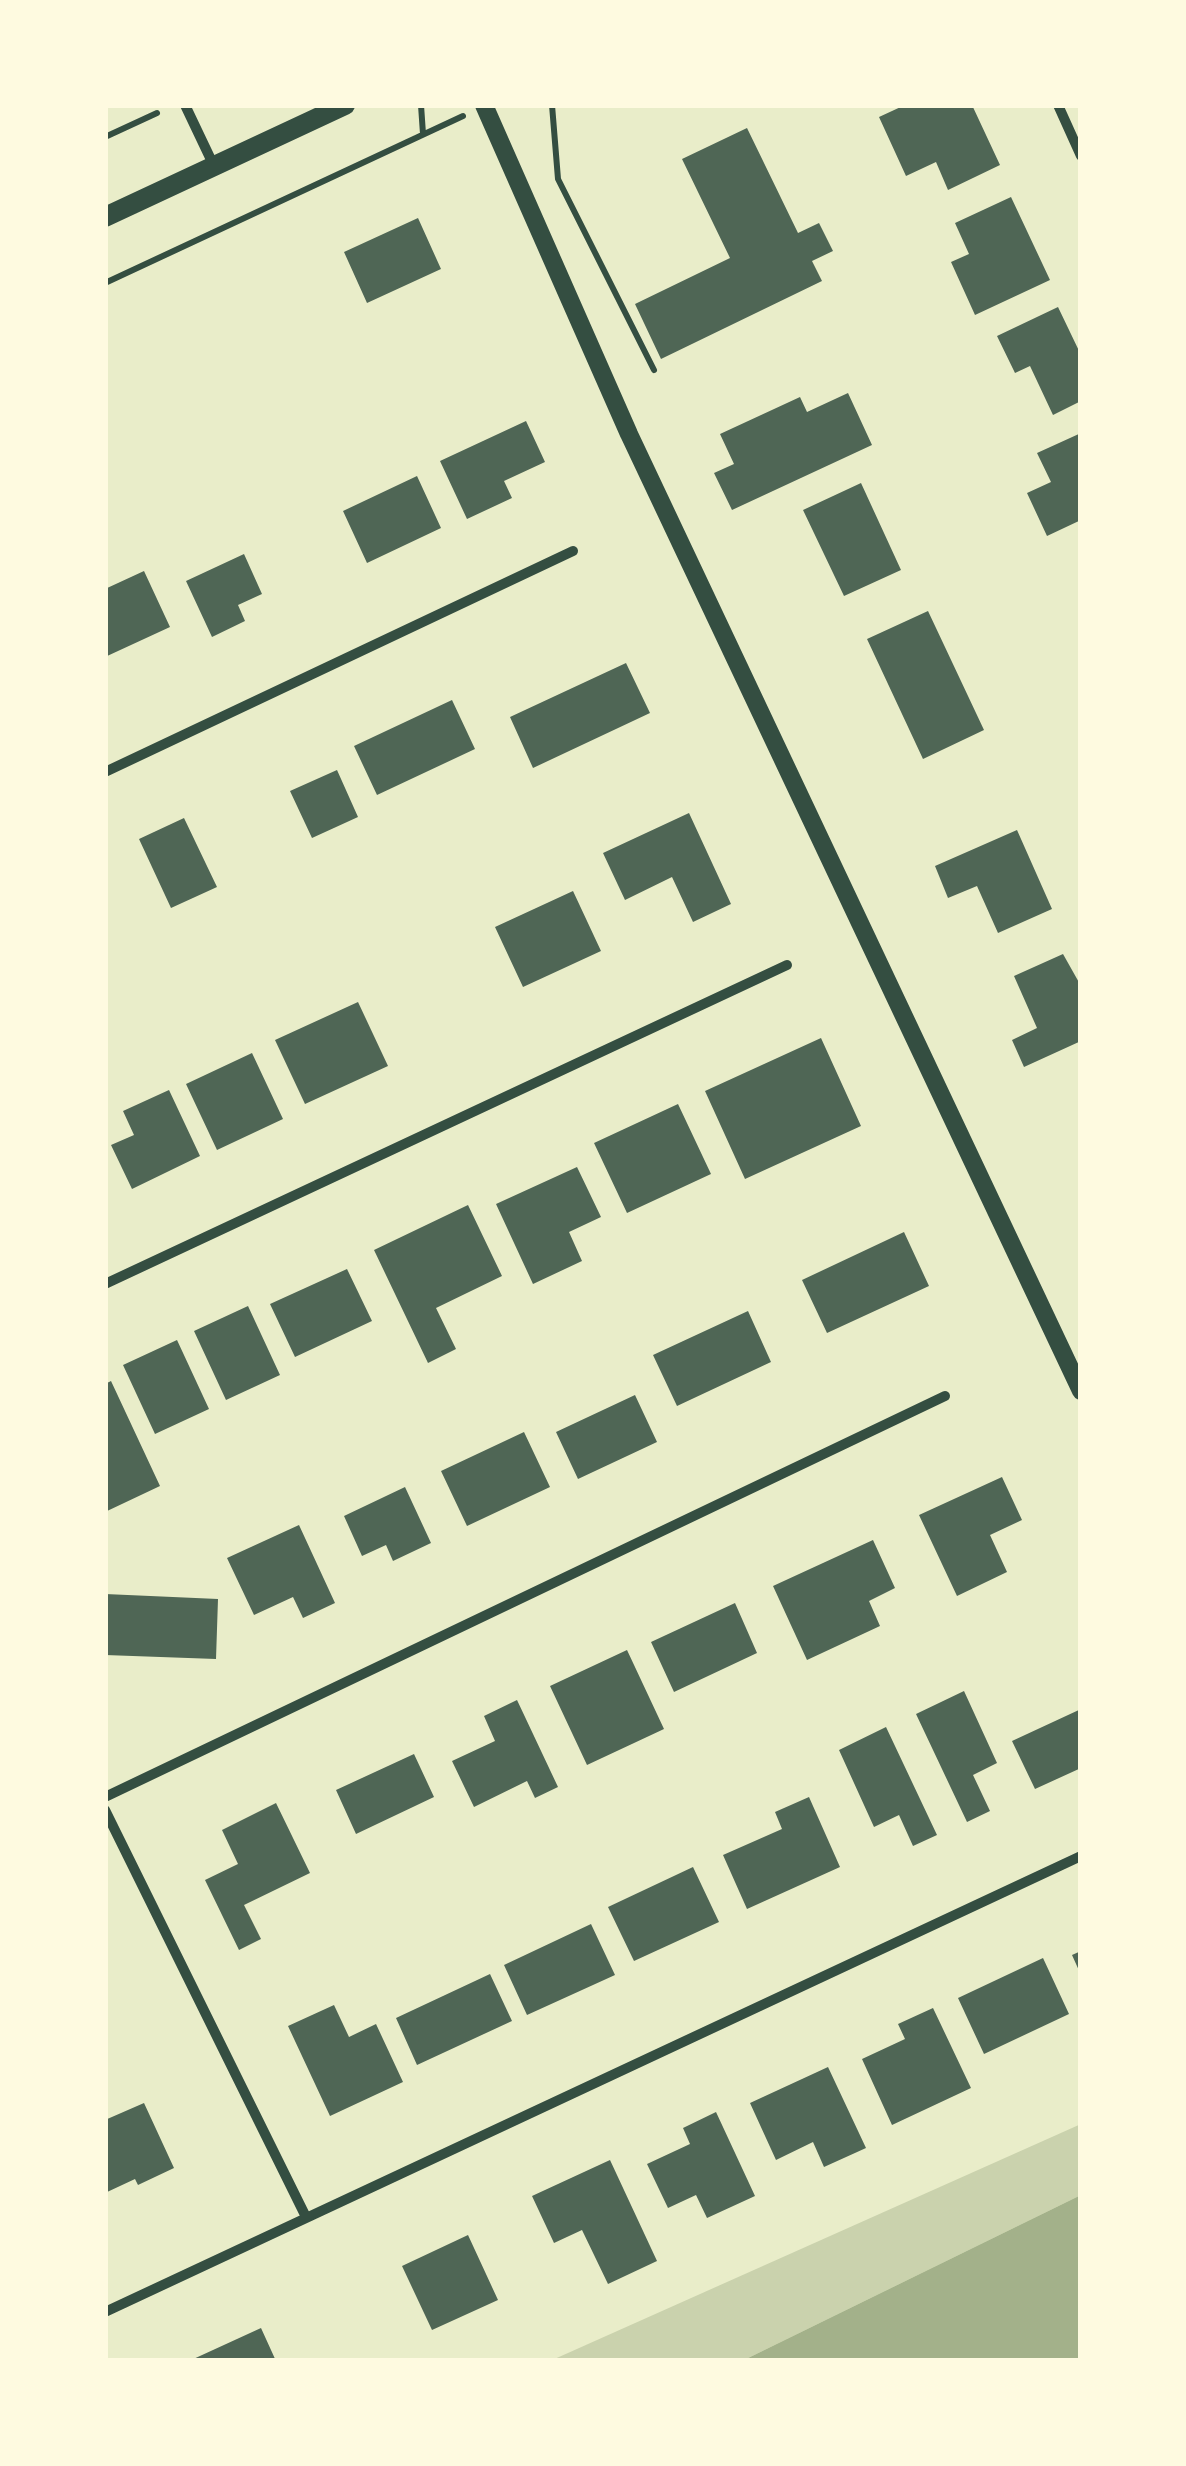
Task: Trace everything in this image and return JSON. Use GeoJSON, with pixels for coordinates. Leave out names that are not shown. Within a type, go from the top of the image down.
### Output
{"type":"FeatureCollection","features":[{"type":"Feature","properties":{"kind":"main road"},"geometry":{"type":"LineString","coordinates":[[105,216],[345,105]]}},
{"type":"Feature","properties":{"kind":"street"},"geometry":{"type":"LineString","coordinates":[[185,105],[214,166]]}},
{"type":"Feature","properties":{"kind":"street"},"geometry":{"type":"LineString","coordinates":[[1058,105],[1081,156]]}},
{"type":"Feature","properties":{"kind":"street"},"geometry":{"type":"LineString","coordinates":[[484,106],[629,434],[1081,1391]]}},
{"type":"Feature","properties":{"kind":"street"},"geometry":{"type":"LineString","coordinates":[[105,772],[573,551]]}},
{"type":"Feature","properties":{"kind":"street"},"geometry":{"type":"LineString","coordinates":[[105,1284],[787,965]]}},
{"type":"Feature","properties":{"kind":"street"},"geometry":{"type":"LineString","coordinates":[[105,1796],[946,1396]]}},
{"type":"Feature","properties":{"kind":"street"},"geometry":{"type":"LineString","coordinates":[[105,1810],[306,2217]]}},
{"type":"Feature","properties":{"kind":"street"},"geometry":{"type":"LineString","coordinates":[[105,2312],[1081,1856]]}},
{"type":"Feature","properties":{"kind":"path"},"geometry":{"type":"LineString","coordinates":[[421,105],[423,134]]}},
{"type":"Feature","properties":{"kind":"path"},"geometry":{"type":"LineString","coordinates":[[552,105],[558,180],[654,370]]}},
{"type":"Feature","properties":{"kind":"path"},"geometry":{"type":"LineString","coordinates":[[105,283],[484,106]]}},
{"type":"Feature","properties":{"kind":"path"},"geometry":{"type":"LineString","coordinates":[[105,137],[157,113]]}},
{"type":"Feature","properties":{"kind":"shaded area"},"geometry":{"type":"Polygon","coordinates":[[[1081,2124],[1081,2195],[742,2361],[550,2361],[1081,2124]]]}},
{"type":"Feature","properties":{"kind":"shaded area"},"geometry":{"type":"Polygon","coordinates":[[[1081,2195],[1081,2361],[742,2361],[1081,2195]]]}},
{"type":"Feature","properties":{"kind":"building"},"geometry":{"type":"Polygon","coordinates":[[[905,105],[972,105],[1000,165],[948,190],[936,162],[906,176],[879,117],[905,105]]]}},
{"type":"Feature","properties":{"kind":"building"},"geometry":{"type":"Polygon","coordinates":[[[747,128],[798,233],[819,223],[833,251],[812,261],[822,281],[661,359],[635,304],[730,258],[682,159],[747,128]]]}},
{"type":"Feature","properties":{"kind":"building"},"geometry":{"type":"Polygon","coordinates":[[[1011,197],[1050,280],[975,315],[951,262],[969,254],[955,223],[1011,197]]]}},
{"type":"Feature","properties":{"kind":"building"},"geometry":{"type":"Polygon","coordinates":[[[418,218],[441,269],[367,303],[344,252],[418,218]]]}},
{"type":"Feature","properties":{"kind":"building"},"geometry":{"type":"Polygon","coordinates":[[[1058,307],[1081,355],[1081,401],[1053,415],[1030,366],[1015,373],[997,336],[1058,307]]]}},
{"type":"Feature","properties":{"kind":"building"},"geometry":{"type":"Polygon","coordinates":[[[848,393],[872,445],[732,510],[714,473],[734,464],[720,434],[800,397],[807,412],[848,393]]]}},
{"type":"Feature","properties":{"kind":"building"},"geometry":{"type":"Polygon","coordinates":[[[526,421],[545,462],[504,481],[512,498],[467,519],[440,461],[526,421]]]}},
{"type":"Feature","properties":{"kind":"building"},"geometry":{"type":"Polygon","coordinates":[[[1081,433],[1081,520],[1047,536],[1027,493],[1051,482],[1037,453],[1081,433]]]}},
{"type":"Feature","properties":{"kind":"building"},"geometry":{"type":"Polygon","coordinates":[[[417,476],[441,528],[367,563],[343,511],[417,476]]]}},
{"type":"Feature","properties":{"kind":"building"},"geometry":{"type":"Polygon","coordinates":[[[861,483],[901,570],[844,596],[803,510],[861,483]]]}},
{"type":"Feature","properties":{"kind":"building"},"geometry":{"type":"Polygon","coordinates":[[[244,554],[262,594],[238,605],[245,621],[212,637],[186,581],[244,554]]]}},
{"type":"Feature","properties":{"kind":"building"},"geometry":{"type":"Polygon","coordinates":[[[144,571],[170,627],[105,657],[105,589],[144,571]]]}},
{"type":"Feature","properties":{"kind":"building"},"geometry":{"type":"Polygon","coordinates":[[[928,611],[984,730],[923,759],[867,639],[928,611]]]}},
{"type":"Feature","properties":{"kind":"building"},"geometry":{"type":"Polygon","coordinates":[[[626,663],[650,713],[533,768],[510,717],[626,663]]]}},
{"type":"Feature","properties":{"kind":"building"},"geometry":{"type":"Polygon","coordinates":[[[452,700],[475,749],[377,795],[354,746],[452,700]]]}},
{"type":"Feature","properties":{"kind":"building"},"geometry":{"type":"Polygon","coordinates":[[[337,770],[358,817],[312,838],[290,791],[337,770]]]}},
{"type":"Feature","properties":{"kind":"building"},"geometry":{"type":"Polygon","coordinates":[[[689,813],[731,904],[693,922],[672,877],[625,900],[603,853],[689,813]]]}},
{"type":"Feature","properties":{"kind":"building"},"geometry":{"type":"Polygon","coordinates":[[[184,818],[217,887],[171,908],[139,839],[184,818]]]}},
{"type":"Feature","properties":{"kind":"building"},"geometry":{"type":"Polygon","coordinates":[[[1017,830],[1052,909],[998,933],[977,886],[948,898],[935,866],[1017,830]]]}},
{"type":"Feature","properties":{"kind":"building"},"geometry":{"type":"Polygon","coordinates":[[[573,891],[601,951],[523,987],[495,927],[573,891]]]}},
{"type":"Feature","properties":{"kind":"building"},"geometry":{"type":"Polygon","coordinates":[[[1063,954],[1081,986],[1081,1041],[1024,1067],[1012,1040],[1037,1028],[1014,976],[1063,954]]]}},
{"type":"Feature","properties":{"kind":"building"},"geometry":{"type":"Polygon","coordinates":[[[358,1002],[388,1066],[305,1104],[275,1040],[358,1002]]]}},
{"type":"Feature","properties":{"kind":"building"},"geometry":{"type":"Polygon","coordinates":[[[821,1038],[861,1126],[745,1179],[705,1091],[821,1038]]]}},
{"type":"Feature","properties":{"kind":"building"},"geometry":{"type":"Polygon","coordinates":[[[252,1053],[283,1119],[217,1150],[186,1084],[252,1053]]]}},
{"type":"Feature","properties":{"kind":"building"},"geometry":{"type":"Polygon","coordinates":[[[169,1090],[200,1156],[132,1189],[111,1145],[134,1135],[123,1111],[169,1090]]]}},
{"type":"Feature","properties":{"kind":"building"},"geometry":{"type":"Polygon","coordinates":[[[678,1104],[711,1174],[627,1213],[594,1143],[678,1104]]]}},
{"type":"Feature","properties":{"kind":"building"},"geometry":{"type":"Polygon","coordinates":[[[577,1167],[601,1217],[569,1232],[582,1261],[533,1284],[496,1204],[577,1167]]]}},
{"type":"Feature","properties":{"kind":"building"},"geometry":{"type":"Polygon","coordinates":[[[468,1205],[502,1276],[436,1308],[456,1349],[428,1363],[374,1250],[468,1205]]]}},
{"type":"Feature","properties":{"kind":"building"},"geometry":{"type":"Polygon","coordinates":[[[904,1232],[929,1286],[827,1333],[802,1280],[904,1232]]]}},
{"type":"Feature","properties":{"kind":"building"},"geometry":{"type":"Polygon","coordinates":[[[347,1269],[372,1321],[295,1357],[270,1304],[347,1269]]]}},
{"type":"Feature","properties":{"kind":"building"},"geometry":{"type":"Polygon","coordinates":[[[248,1306],[280,1375],[226,1400],[194,1331],[248,1306]]]}},
{"type":"Feature","properties":{"kind":"building"},"geometry":{"type":"Polygon","coordinates":[[[748,1311],[771,1362],[677,1406],[653,1355],[748,1311]]]}},
{"type":"Feature","properties":{"kind":"building"},"geometry":{"type":"Polygon","coordinates":[[[177,1340],[209,1409],[155,1434],[123,1365],[177,1340]]]}},
{"type":"Feature","properties":{"kind":"building"},"geometry":{"type":"Polygon","coordinates":[[[111,1381],[160,1486],[105,1512],[105,1384],[111,1381]]]}},
{"type":"Feature","properties":{"kind":"building"},"geometry":{"type":"Polygon","coordinates":[[[635,1395],[657,1442],[578,1479],[556,1432],[635,1395]]]}},
{"type":"Feature","properties":{"kind":"building"},"geometry":{"type":"Polygon","coordinates":[[[524,1432],[550,1487],[467,1526],[441,1471],[524,1432]]]}},
{"type":"Feature","properties":{"kind":"building"},"geometry":{"type":"Polygon","coordinates":[[[1002,1477],[1022,1520],[990,1535],[1007,1572],[957,1596],[919,1515],[1002,1477]]]}},
{"type":"Feature","properties":{"kind":"building"},"geometry":{"type":"Polygon","coordinates":[[[405,1487],[431,1543],[393,1561],[386,1545],[362,1556],[344,1516],[405,1487]]]}},
{"type":"Feature","properties":{"kind":"building"},"geometry":{"type":"Polygon","coordinates":[[[299,1525],[335,1603],[303,1618],[293,1597],[254,1615],[227,1558],[299,1525]]]}},
{"type":"Feature","properties":{"kind":"building"},"geometry":{"type":"Polygon","coordinates":[[[873,1540],[895,1588],[869,1601],[880,1626],[807,1660],[773,1586],[873,1540]]]}},
{"type":"Feature","properties":{"kind":"building"},"geometry":{"type":"Polygon","coordinates":[[[105,1594],[218,1599],[216,1659],[105,1655],[105,1594]]]}},
{"type":"Feature","properties":{"kind":"building"},"geometry":{"type":"Polygon","coordinates":[[[735,1603],[757,1653],[674,1692],[651,1642],[735,1603]]]}},
{"type":"Feature","properties":{"kind":"building"},"geometry":{"type":"Polygon","coordinates":[[[627,1650],[664,1729],[587,1765],[550,1686],[627,1650]]]}},
{"type":"Feature","properties":{"kind":"building"},"geometry":{"type":"Polygon","coordinates":[[[964,1691],[997,1763],[973,1775],[990,1811],[967,1822],[916,1714],[964,1691]]]}},
{"type":"Feature","properties":{"kind":"building"},"geometry":{"type":"Polygon","coordinates":[[[517,1700],[558,1787],[535,1798],[527,1781],[474,1807],[452,1761],[495,1741],[484,1716],[517,1700]]]}},
{"type":"Feature","properties":{"kind":"building"},"geometry":{"type":"Polygon","coordinates":[[[1081,1709],[1081,1768],[1035,1789],[1012,1741],[1081,1709]]]}},
{"type":"Feature","properties":{"kind":"building"},"geometry":{"type":"Polygon","coordinates":[[[886,1727],[937,1835],[913,1846],[899,1815],[874,1827],[839,1750],[886,1727]]]}},
{"type":"Feature","properties":{"kind":"building"},"geometry":{"type":"Polygon","coordinates":[[[414,1754],[434,1797],[356,1834],[336,1790],[414,1754]]]}},
{"type":"Feature","properties":{"kind":"building"},"geometry":{"type":"Polygon","coordinates":[[[809,1797],[840,1867],[747,1909],[723,1855],[782,1829],[775,1812],[809,1797]]]}},
{"type":"Feature","properties":{"kind":"building"},"geometry":{"type":"Polygon","coordinates":[[[276,1803],[310,1873],[244,1905],[261,1939],[239,1950],[205,1880],[238,1864],[222,1830],[276,1803]]]}},
{"type":"Feature","properties":{"kind":"building"},"geometry":{"type":"Polygon","coordinates":[[[693,1867],[719,1922],[634,1961],[608,1907],[693,1867]]]}},
{"type":"Feature","properties":{"kind":"building"},"geometry":{"type":"Polygon","coordinates":[[[591,1924],[615,1975],[527,2015],[504,1965],[591,1924]]]}},
{"type":"Feature","properties":{"kind":"building"},"geometry":{"type":"Polygon","coordinates":[[[1081,1951],[1081,1975],[1072,1955],[1081,1951]]]}},
{"type":"Feature","properties":{"kind":"building"},"geometry":{"type":"Polygon","coordinates":[[[1043,1958],[1069,2014],[984,2054],[958,1998],[1043,1958]]]}},
{"type":"Feature","properties":{"kind":"building"},"geometry":{"type":"Polygon","coordinates":[[[490,1974],[512,2021],[417,2065],[396,2018],[490,1974]]]}},
{"type":"Feature","properties":{"kind":"building"},"geometry":{"type":"Polygon","coordinates":[[[334,2005],[349,2037],[376,2024],[403,2082],[330,2116],[288,2026],[334,2005]]]}},
{"type":"Feature","properties":{"kind":"building"},"geometry":{"type":"Polygon","coordinates":[[[933,2008],[971,2088],[892,2125],[862,2059],[905,2039],[898,2024],[933,2008]]]}},
{"type":"Feature","properties":{"kind":"building"},"geometry":{"type":"Polygon","coordinates":[[[828,2067],[866,2148],[824,2167],[813,2142],[776,2160],[750,2103],[828,2067]]]}},
{"type":"Feature","properties":{"kind":"building"},"geometry":{"type":"Polygon","coordinates":[[[144,2103],[174,2168],[138,2185],[135,2179],[105,2193],[105,2120],[144,2103]]]}},
{"type":"Feature","properties":{"kind":"building"},"geometry":{"type":"Polygon","coordinates":[[[716,2112],[755,2196],[707,2218],[696,2195],[668,2208],[647,2164],[690,2144],[683,2128],[716,2112]]]}},
{"type":"Feature","properties":{"kind":"building"},"geometry":{"type":"Polygon","coordinates":[[[610,2160],[657,2261],[608,2284],[582,2230],[554,2243],[532,2196],[610,2160]]]}},
{"type":"Feature","properties":{"kind":"building"},"geometry":{"type":"Polygon","coordinates":[[[468,2235],[498,2300],[432,2330],[402,2266],[468,2235]]]}},
{"type":"Feature","properties":{"kind":"building"},"geometry":{"type":"Polygon","coordinates":[[[261,2328],[276,2361],[189,2361],[261,2328]]]}}]}
